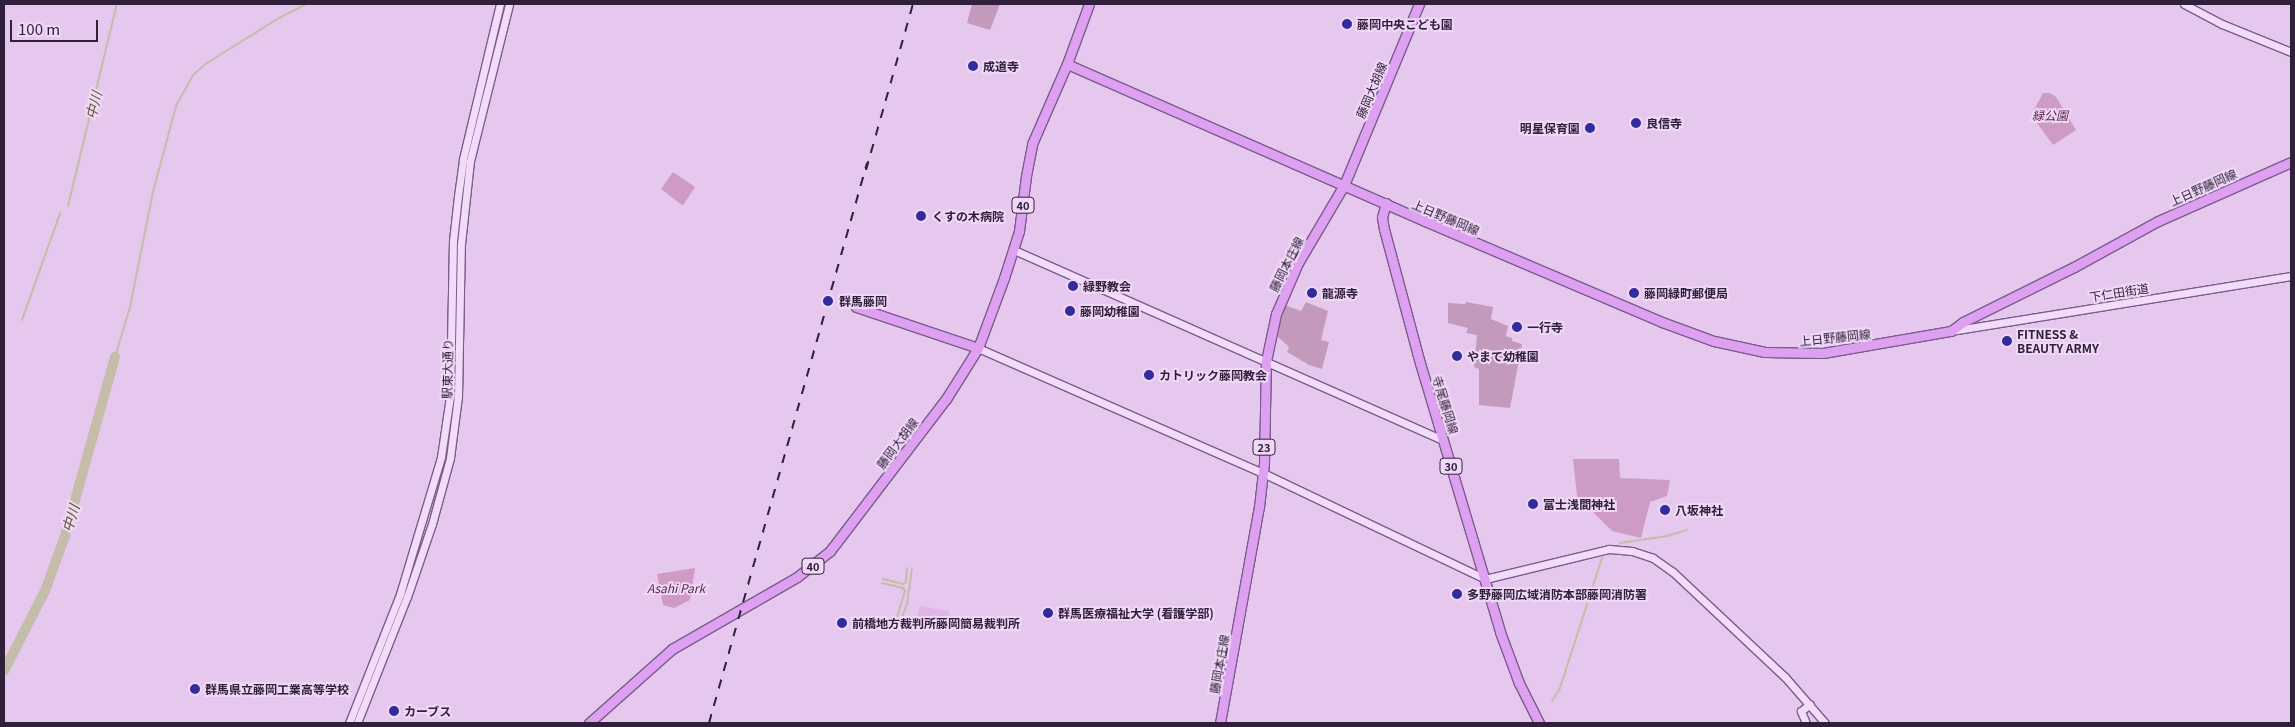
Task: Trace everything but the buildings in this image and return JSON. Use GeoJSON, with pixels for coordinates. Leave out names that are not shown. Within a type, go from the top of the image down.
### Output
{"type":"FeatureCollection","features":[{"type":"Feature","properties":{"kind":"main road"},"geometry":{"type":"LineString","coordinates":[[1090,4],[1067,64],[1344,185]]}},
{"type":"Feature","properties":{"kind":"main road","name":"藤岡大胡線"},"geometry":{"type":"LineString","coordinates":[[1344,185],[1420,4]]}},
{"type":"Feature","properties":{"kind":"main road","name":"藤岡大胡線"},"geometry":{"type":"LineString","coordinates":[[589,723],[672,649],[797,577],[830,551],[946,399],[978,348],[1014,250],[1021,220],[1032,144],[1067,64]]}},
{"type":"Feature","properties":{"kind":"main road","name":"上日野藤岡線"},"geometry":{"type":"LineString","coordinates":[[1344,185],[1662,322],[1728,345],[1772,353],[1823,353],[1951,331],[1963,322],[2074,267],[2158,221],[2291,162]]}},
{"type":"Feature","properties":{"kind":"main road","name":"藤岡本庄線"},"geometry":{"type":"LineString","coordinates":[[1220,723],[1259,507],[1263,473],[1266,361],[1276,314],[1285,290],[1344,185]]}},
{"type":"Feature","properties":{"kind":"main road","name":"寺尾藤岡線"},"geometry":{"type":"LineString","coordinates":[[1386,204],[1382,216],[1384,230],[1443,440],[1484,579],[1519,683],[1539,723]]}},
{"type":"Feature","properties":{"kind":"main road"},"geometry":{"type":"LineString","coordinates":[[856,307],[978,348]]}},
{"type":"Feature","properties":{"kind":"street","name":"駅東大通り"},"geometry":{"type":"LineString","coordinates":[[349,723],[400,594],[441,457],[450,396],[453,241],[458,196],[463,159],[500,4]]}},
{"type":"Feature","properties":{"kind":"street","name":"駅東大通り"},"geometry":{"type":"LineString","coordinates":[[357,723],[408,597],[432,524],[450,458],[458,396],[459,282],[470,160],[509,4]]}},
{"type":"Feature","properties":{"kind":"street"},"geometry":{"type":"LineString","coordinates":[[2184,4],[2222,24],[2291,52]]}},
{"type":"Feature","properties":{"kind":"street"},"geometry":{"type":"LineString","coordinates":[[1014,250],[1443,440]]}},
{"type":"Feature","properties":{"kind":"street","name":"下仁田街道"},"geometry":{"type":"LineString","coordinates":[[1951,331],[2291,276]]}},
{"type":"Feature","properties":{"kind":"street"},"geometry":{"type":"LineString","coordinates":[[978,348],[1263,473],[1484,579],[1609,549],[1632,551],[1654,558],[1673,572],[1785,677],[1825,723]]}},
{"type":"Feature","properties":{"kind":"street"},"geometry":{"type":"LineString","coordinates":[[1806,723],[1801,711],[1810,704]]}},
{"type":"Feature","properties":{"kind":"shaded area"},"geometry":{"type":"Polygon","coordinates":[[[972,4],[1000,4],[990,30],[967,23],[972,4]]]}},
{"type":"Feature","properties":{"kind":"shaded area"},"geometry":{"type":"Polygon","coordinates":[[[1306,302],[1328,311],[1321,340],[1329,342],[1322,369],[1309,365],[1287,352],[1289,347],[1277,336],[1285,305],[1301,311],[1306,302]]]}},
{"type":"Feature","properties":{"kind":"shaded area"},"geometry":{"type":"Polygon","coordinates":[[[1466,302],[1493,307],[1491,319],[1508,326],[1506,336],[1512,338],[1512,341],[1522,344],[1510,408],[1479,405],[1479,369],[1474,367],[1477,335],[1466,333],[1468,328],[1448,323],[1448,303],[1465,304],[1466,302]]]}},
{"type":"Feature","properties":{"kind":"shaded area"},"geometry":{"type":"Polygon","coordinates":[[[920,606],[950,611],[946,623],[917,616],[920,606]]]}},
{"type":"Feature","properties":{"kind":"green space","name":"緑公園"},"geometry":{"type":"Polygon","coordinates":[[[2043,93],[2050,93],[2056,97],[2076,130],[2053,145],[2031,115],[2043,93]]]}},
{"type":"Feature","properties":{"kind":"green space"},"geometry":{"type":"Polygon","coordinates":[[[673,172],[695,187],[682,205],[661,189],[673,172]]]}},
{"type":"Feature","properties":{"kind":"green space"},"geometry":{"type":"Polygon","coordinates":[[[1573,459],[1619,459],[1620,478],[1670,480],[1667,496],[1650,502],[1641,538],[1612,531],[1577,496],[1573,459]]]}},
{"type":"Feature","properties":{"kind":"green space","name":"Asahi Park"},"geometry":{"type":"Polygon","coordinates":[[[695,568],[690,600],[674,608],[663,605],[657,574],[695,568]]]}},
{"type":"Feature","properties":{"kind":"waterway","name":"中川"},"geometry":{"type":"LineString","coordinates":[[68,206],[117,4]]}},
{"type":"Feature","properties":{"kind":"waterway"},"geometry":{"type":"LineString","coordinates":[[115,357],[130,307],[153,192],[176,106],[193,75],[207,63],[279,18],[306,4]]}},
{"type":"Feature","properties":{"kind":"waterway","name":"中川"},"geometry":{"type":"LineString","coordinates":[[22,320],[60,213]]}},
{"type":"Feature","properties":{"kind":"waterway","name":"中川"},"geometry":{"type":"LineString","coordinates":[[4,671],[45,591],[65,536],[115,357]]}},
{"type":"Feature","properties":{"kind":"waterway"},"geometry":{"type":"LineString","coordinates":[[1620,543],[1667,536],[1687,530]]}},
{"type":"Feature","properties":{"kind":"waterway"},"geometry":{"type":"LineString","coordinates":[[1552,701],[1560,688],[1602,558]]}},
{"type":"Feature","properties":{"kind":"waterway"},"geometry":{"type":"LineString","coordinates":[[883,579],[903,584],[906,582],[907,568]]}},
{"type":"Feature","properties":{"kind":"waterway"},"geometry":{"type":"LineString","coordinates":[[900,623],[907,604],[912,569]]}},
{"type":"Feature","properties":{"kind":"waterway"},"geometry":{"type":"LineString","coordinates":[[882,583],[903,588],[905,591],[896,621]]}},
{"type":"Feature","properties":{"kind":"railway"},"geometry":{"type":"LineString","coordinates":[[866,170],[913,4]]}},
{"type":"Feature","properties":{"kind":"railway"},"geometry":{"type":"LineString","coordinates":[[709,723],[867,163]]}},
{"type":"Feature","properties":{"kind":"place","name":"藤岡中央こども園"},"geometry":{"type":"Point","coordinates":[1347,24]}},
{"type":"Feature","properties":{"kind":"place","name":"成道寺"},"geometry":{"type":"Point","coordinates":[973,66]}},
{"type":"Feature","properties":{"kind":"place","name":"良信寺"},"geometry":{"type":"Point","coordinates":[1636,123]}},
{"type":"Feature","properties":{"kind":"place","name":"明星保育園"},"geometry":{"type":"Point","coordinates":[1590,128]}},
{"type":"Feature","properties":{"kind":"place","name":"くすの木病院"},"geometry":{"type":"Point","coordinates":[921,216]}},
{"type":"Feature","properties":{"kind":"place","name":"緑野教会"},"geometry":{"type":"Point","coordinates":[1073,286]}},
{"type":"Feature","properties":{"kind":"place","name":"龍源寺"},"geometry":{"type":"Point","coordinates":[1312,293]}},
{"type":"Feature","properties":{"kind":"place","name":"藤岡緑町郵便局"},"geometry":{"type":"Point","coordinates":[1634,293]}},
{"type":"Feature","properties":{"kind":"place","name":"群馬藤岡"},"geometry":{"type":"Point","coordinates":[828,301]}},
{"type":"Feature","properties":{"kind":"place","name":"藤岡幼稚園"},"geometry":{"type":"Point","coordinates":[1070,311]}},
{"type":"Feature","properties":{"kind":"place","name":"一行寺"},"geometry":{"type":"Point","coordinates":[1517,327]}},
{"type":"Feature","properties":{"kind":"place","name":"FITNESS & BEAUTY ARMY"},"geometry":{"type":"Point","coordinates":[2007,341]}},
{"type":"Feature","properties":{"kind":"place","name":"やまて幼稚園"},"geometry":{"type":"Point","coordinates":[1457,356]}},
{"type":"Feature","properties":{"kind":"place","name":"カトリック藤岡教会"},"geometry":{"type":"Point","coordinates":[1149,375]}},
{"type":"Feature","properties":{"kind":"place","name":"富士浅間神社"},"geometry":{"type":"Point","coordinates":[1533,504]}},
{"type":"Feature","properties":{"kind":"place","name":"八坂神社"},"geometry":{"type":"Point","coordinates":[1665,510]}},
{"type":"Feature","properties":{"kind":"place","name":"多野藤岡広域消防本部藤岡消防署"},"geometry":{"type":"Point","coordinates":[1457,594]}},
{"type":"Feature","properties":{"kind":"place","name":"群馬医療福祉大学 (看護学部)"},"geometry":{"type":"Point","coordinates":[1048,613]}},
{"type":"Feature","properties":{"kind":"place","name":"前橋地方裁判所藤岡簡易裁判所"},"geometry":{"type":"Point","coordinates":[842,623]}},
{"type":"Feature","properties":{"kind":"place","name":"群馬県立藤岡工業高等学校"},"geometry":{"type":"Point","coordinates":[195,689]}},
{"type":"Feature","properties":{"kind":"place","name":"カーブス"},"geometry":{"type":"Point","coordinates":[394,711]}}]}
